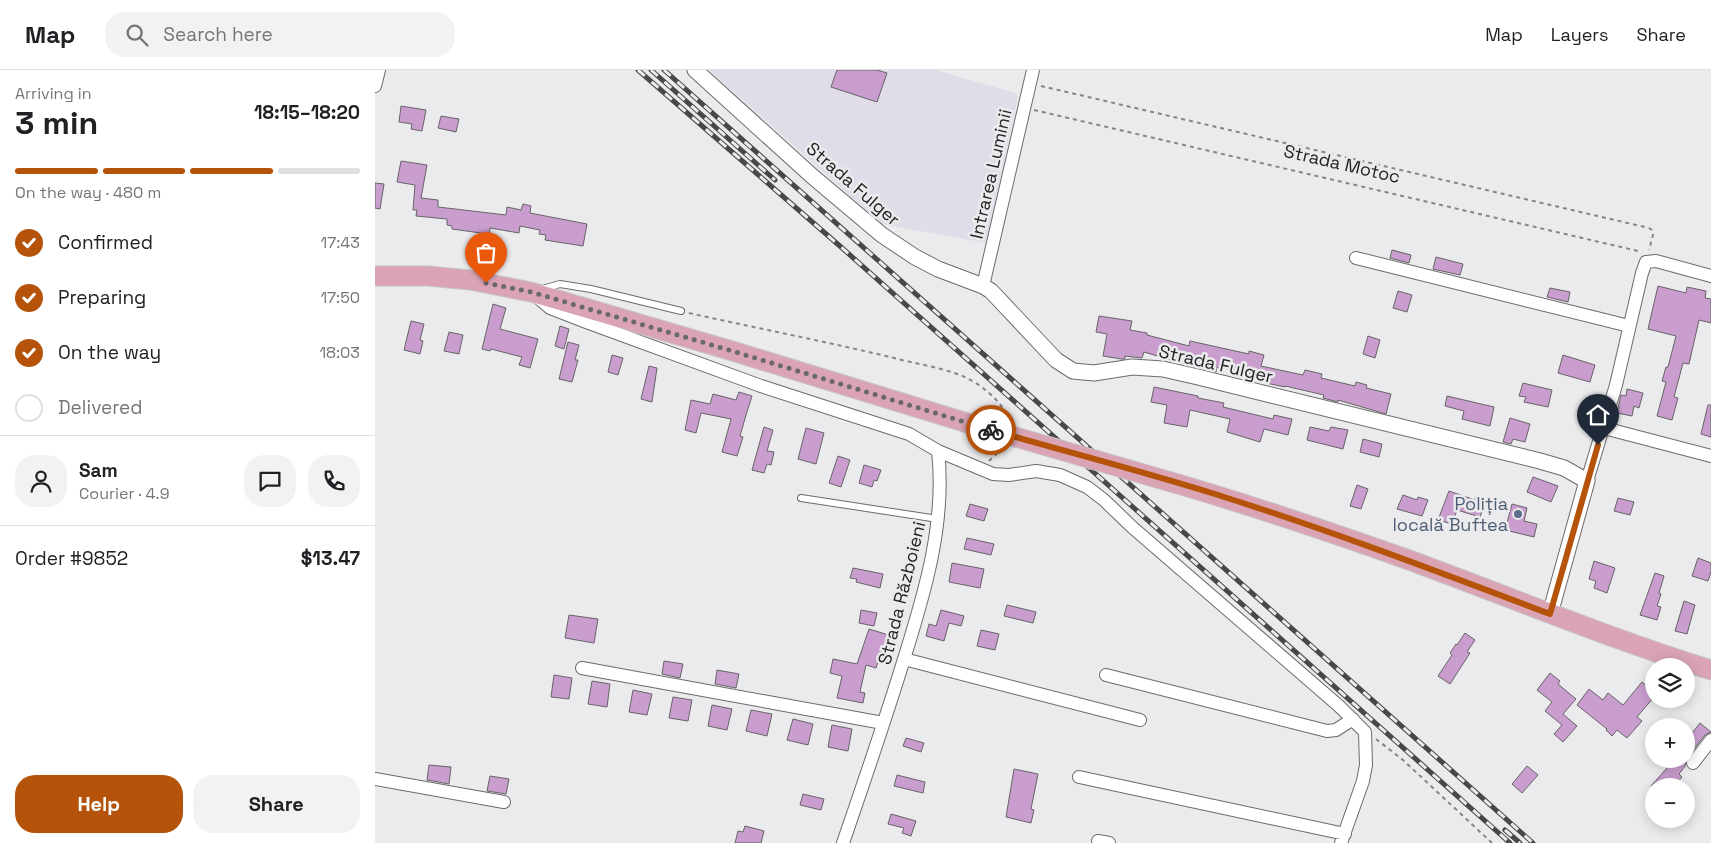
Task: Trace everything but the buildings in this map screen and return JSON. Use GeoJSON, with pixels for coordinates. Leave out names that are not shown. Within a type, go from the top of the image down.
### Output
{"type":"FeatureCollection","features":[{"type":"Feature","properties":{"kind":"main road"},"geometry":{"type":"LineString","coordinates":[[375,276],[428,276],[470,280],[531,292],[729,350],[974,425],[1252,506],[1400,557],[1625,642],[1711,670]]}},
{"type":"Feature","properties":{"kind":"street"},"geometry":{"type":"LineString","coordinates":[[375,86],[379,70]]}},
{"type":"Feature","properties":{"kind":"street","name":"Strada Fulger"},"geometry":{"type":"LineString","coordinates":[[695,70],[819,182],[882,235],[915,257],[938,269],[983,286],[997,297],[1057,360],[1073,371],[1094,373],[1132,367],[1198,376],[1304,404],[1541,461],[1564,468],[1587,481]]}},
{"type":"Feature","properties":{"kind":"street","name":"Intrarea Luminii"},"geometry":{"type":"LineString","coordinates":[[983,286],[1033,70]]}},
{"type":"Feature","properties":{"kind":"street"},"geometry":{"type":"LineString","coordinates":[[1356,258],[1629,326]]}},
{"type":"Feature","properties":{"kind":"street"},"geometry":{"type":"LineString","coordinates":[[1550,614],[1587,481],[1604,428],[1629,326],[1650,262],[1711,276]]}},
{"type":"Feature","properties":{"kind":"street"},"geometry":{"type":"LineString","coordinates":[[531,292],[550,308],[761,386],[909,434],[938,451],[993,474],[1009,476],[1035,471],[1050,472],[1067,477],[1104,500],[1365,732],[1366,765],[1363,781],[1343,838],[1079,777]]}},
{"type":"Feature","properties":{"kind":"street"},"geometry":{"type":"LineString","coordinates":[[1604,428],[1711,456]]}},
{"type":"Feature","properties":{"kind":"street","name":"Strada Războieni"},"geometry":{"type":"LineString","coordinates":[[843,843],[904,659],[928,574],[938,519],[940,472],[938,451]]}},
{"type":"Feature","properties":{"kind":"street"},"geometry":{"type":"LineString","coordinates":[[904,659],[1140,720]]}},
{"type":"Feature","properties":{"kind":"street"},"geometry":{"type":"LineString","coordinates":[[582,668],[883,723]]}},
{"type":"Feature","properties":{"kind":"street"},"geometry":{"type":"LineString","coordinates":[[1106,674],[1327,731],[1336,730],[1353,720]]}},
{"type":"Feature","properties":{"kind":"street"},"geometry":{"type":"LineString","coordinates":[[1695,760],[1711,740]]}},
{"type":"Feature","properties":{"kind":"street"},"geometry":{"type":"LineString","coordinates":[[375,779],[504,802]]}},
{"type":"Feature","properties":{"kind":"lane"},"geometry":{"type":"LineString","coordinates":[[531,292],[560,284],[681,311]]}},
{"type":"Feature","properties":{"kind":"lane"},"geometry":{"type":"LineString","coordinates":[[801,498],[938,519]]}},
{"type":"Feature","properties":{"kind":"path"},"geometry":{"type":"LineString","coordinates":[[1030,84],[1649,228],[1653,234],[1650,262]]}},
{"type":"Feature","properties":{"kind":"path","name":"Strada Motoc"},"geometry":{"type":"LineString","coordinates":[[1025,108],[1638,252],[1650,262]]}},
{"type":"Feature","properties":{"kind":"path"},"geometry":{"type":"LineString","coordinates":[[681,311],[830,342],[961,375],[982,388],[1000,404],[1008,415],[1009,425]]}},
{"type":"Feature","properties":{"kind":"path"},"geometry":{"type":"LineString","coordinates":[[976,468],[1003,449]]}},
{"type":"Feature","properties":{"kind":"path"},"geometry":{"type":"LineString","coordinates":[[1365,732],[1403,760],[1492,843]]}},
{"type":"Feature","properties":{"kind":"shaded area"},"geometry":{"type":"Polygon","coordinates":[[[709,70],[935,70],[1015,93],[1018,96],[986,243],[882,224],[709,70]]]}},
{"type":"Feature","properties":{"kind":"railway"},"geometry":{"type":"LineString","coordinates":[[638,70],[841,247],[1510,843]]}},
{"type":"Feature","properties":{"kind":"railway"},"geometry":{"type":"LineString","coordinates":[[651,70],[775,180]]}},
{"type":"Feature","properties":{"kind":"railway"},"geometry":{"type":"LineString","coordinates":[[664,70],[1533,843]]}},
{"type":"Feature","properties":{"kind":"railway"},"geometry":{"type":"LineString","coordinates":[[1505,830],[1520,843]]}},
{"type":"Feature","properties":{"kind":"way so far"},"geometry":{"type":"LineString","coordinates":[[486,283],[531,292],[991,430]]}},
{"type":"Feature","properties":{"kind":"place","name":"Poliția locală Buftea"},"geometry":{"type":"Point","coordinates":[1518,514]}},
{"type":"Feature","properties":{"kind":"route"},"geometry":{"type":"LineString","coordinates":[[991,430],[1219,496],[1277,515],[1409,560],[1550,614],[1598,445]]}}]}
